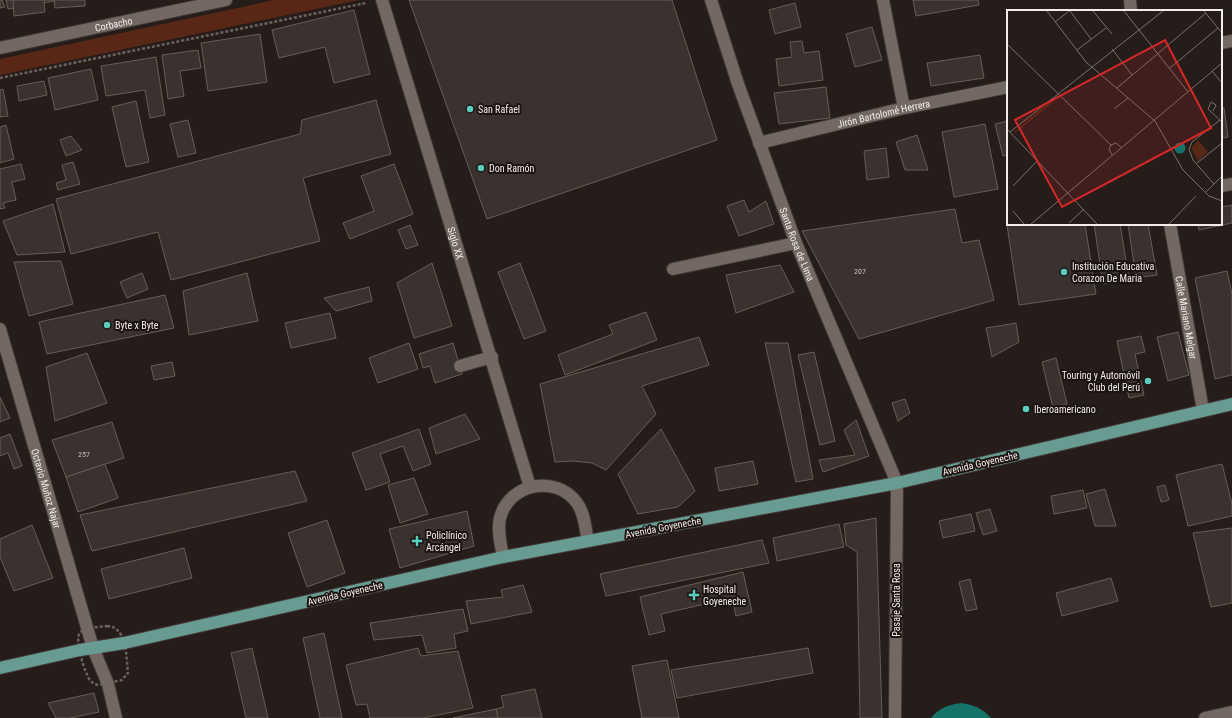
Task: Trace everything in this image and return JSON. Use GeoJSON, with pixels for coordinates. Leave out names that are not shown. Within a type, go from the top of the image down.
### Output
{"type":"FeatureCollection","features":[{"type":"Feature","properties":{"kind":"main road","name":"Avenida Goyeneche"},"geometry":{"type":"LineString","coordinates":[[0,668],[93,648],[124,643],[503,557],[897,483],[1232,404]]}},
{"type":"Feature","properties":{"kind":"street","name":"Corbacho"},"geometry":{"type":"LineString","coordinates":[[0,48],[226,0]]}},
{"type":"Feature","properties":{"kind":"street","name":"Santa Rosa de Lima"},"geometry":{"type":"LineString","coordinates":[[711,0],[738,84],[796,243],[897,483]]}},
{"type":"Feature","properties":{"kind":"street"},"geometry":{"type":"LineString","coordinates":[[883,0],[904,108]]}},
{"type":"Feature","properties":{"kind":"street"},"geometry":{"type":"LineString","coordinates":[[1130,0],[1131,10]]}},
{"type":"Feature","properties":{"kind":"street","name":"Siglo XX"},"geometry":{"type":"LineString","coordinates":[[377,1],[492,357],[530,487]]}},
{"type":"Feature","properties":{"kind":"street"},"geometry":{"type":"LineString","coordinates":[[1222,43],[1232,41]]}},
{"type":"Feature","properties":{"kind":"street","name":"Jirón Bartolomé Herrera"},"geometry":{"type":"LineString","coordinates":[[759,143],[904,108],[1007,87]]}},
{"type":"Feature","properties":{"kind":"street"},"geometry":{"type":"LineString","coordinates":[[1222,186],[1232,184]]}},
{"type":"Feature","properties":{"kind":"street","name":"Calle Mariano Melgar"},"geometry":{"type":"LineString","coordinates":[[1170,225],[1203,410]]}},
{"type":"Feature","properties":{"kind":"street"},"geometry":{"type":"LineString","coordinates":[[673,269],[796,243]]}},
{"type":"Feature","properties":{"kind":"street","name":"Octavio Muñoz Najar"},"geometry":{"type":"LineString","coordinates":[[1,335],[93,648],[108,684],[116,718]]}},
{"type":"Feature","properties":{"kind":"street"},"geometry":{"type":"LineString","coordinates":[[460,366],[492,357]]}},
{"type":"Feature","properties":{"kind":"street","name":"Pasaje Santa Rosa"},"geometry":{"type":"LineString","coordinates":[[895,718],[897,483]]}},
{"type":"Feature","properties":{"kind":"street"},"geometry":{"type":"LineString","coordinates":[[503,557],[499,530],[500,519],[504,508],[510,498],[520,491],[530,487],[543,485],[556,488],[568,494],[577,503],[583,515],[588,541]]}},
{"type":"Feature","properties":{"kind":"street"},"geometry":{"type":"LineString","coordinates":[[1205,718],[1232,712]]}},
{"type":"Feature","properties":{"kind":"path"},"geometry":{"type":"LineString","coordinates":[[0,78],[377,1]]}},
{"type":"Feature","properties":{"kind":"shaded area"},"geometry":{"type":"Polygon","coordinates":[[[274,0],[359,0],[0,75],[0,59],[274,0]]]}},
{"type":"Feature","properties":{"kind":"water"},"geometry":{"type":"Polygon","coordinates":[[[961,703],[978,708],[991,718],[931,718],[944,708],[961,703]]]}},
{"type":"Feature","properties":{"kind":"building"},"geometry":{"type":"Polygon","coordinates":[[[0,0],[2,0],[5,7],[0,8],[0,0]]]}},
{"type":"Feature","properties":{"kind":"building"},"geometry":{"type":"Polygon","coordinates":[[[6,0],[60,0],[8,9],[6,0]]]}},
{"type":"Feature","properties":{"kind":"building"},"geometry":{"type":"Polygon","coordinates":[[[13,0],[44,0],[45,12],[14,16],[13,0]]]}},
{"type":"Feature","properties":{"kind":"building"},"geometry":{"type":"Polygon","coordinates":[[[54,0],[85,0],[85,6],[55,8],[54,0]]]}},
{"type":"Feature","properties":{"kind":"building"},"geometry":{"type":"Polygon","coordinates":[[[409,0],[672,0],[717,140],[487,219],[409,0]]]}},
{"type":"Feature","properties":{"kind":"building"},"geometry":{"type":"Polygon","coordinates":[[[913,0],[978,0],[979,5],[916,16],[913,0]]]}},
{"type":"Feature","properties":{"kind":"building"},"geometry":{"type":"Polygon","coordinates":[[[795,3],[801,27],[775,34],[769,10],[795,3]]]}},
{"type":"Feature","properties":{"kind":"building"},"geometry":{"type":"Polygon","coordinates":[[[354,10],[370,74],[334,83],[325,47],[279,58],[272,30],[354,10]]]}},
{"type":"Feature","properties":{"kind":"building"},"geometry":{"type":"Polygon","coordinates":[[[872,27],[882,60],[855,67],[846,34],[872,27]]]}},
{"type":"Feature","properties":{"kind":"building"},"geometry":{"type":"Polygon","coordinates":[[[260,34],[267,82],[208,91],[201,43],[260,34]]]}},
{"type":"Feature","properties":{"kind":"building"},"geometry":{"type":"Polygon","coordinates":[[[802,41],[804,53],[819,51],[823,80],[779,86],[776,59],[792,57],[790,42],[802,41]]]}},
{"type":"Feature","properties":{"kind":"building"},"geometry":{"type":"Polygon","coordinates":[[[198,50],[201,68],[180,71],[184,96],[168,99],[162,55],[198,50]]]}},
{"type":"Feature","properties":{"kind":"building"},"geometry":{"type":"Polygon","coordinates":[[[980,55],[984,78],[931,86],[927,63],[980,55]]]}},
{"type":"Feature","properties":{"kind":"building"},"geometry":{"type":"Polygon","coordinates":[[[156,57],[165,115],[150,118],[145,90],[106,96],[101,66],[156,57]]]}},
{"type":"Feature","properties":{"kind":"building"},"geometry":{"type":"Polygon","coordinates":[[[91,69],[98,100],[55,110],[48,78],[91,69]]]}},
{"type":"Feature","properties":{"kind":"building"},"geometry":{"type":"Polygon","coordinates":[[[44,81],[47,95],[19,101],[17,86],[44,81]]]}},
{"type":"Feature","properties":{"kind":"building"},"geometry":{"type":"Polygon","coordinates":[[[826,87],[830,118],[779,124],[774,93],[826,87]]]}},
{"type":"Feature","properties":{"kind":"building"},"geometry":{"type":"Polygon","coordinates":[[[3,89],[8,116],[0,117],[0,90],[3,89]]]}},
{"type":"Feature","properties":{"kind":"building"},"geometry":{"type":"Polygon","coordinates":[[[376,100],[391,154],[303,178],[320,241],[171,280],[158,232],[71,254],[56,199],[300,134],[302,120],[376,100]]]}},
{"type":"Feature","properties":{"kind":"building"},"geometry":{"type":"Polygon","coordinates":[[[136,101],[149,162],[126,167],[112,107],[136,101]]]}},
{"type":"Feature","properties":{"kind":"building"},"geometry":{"type":"Polygon","coordinates":[[[1222,108],[1224,108],[1228,137],[1222,138],[1222,108]]]}},
{"type":"Feature","properties":{"kind":"building"},"geometry":{"type":"Polygon","coordinates":[[[188,120],[196,153],[178,157],[170,124],[188,120]]]}},
{"type":"Feature","properties":{"kind":"building"},"geometry":{"type":"Polygon","coordinates":[[[1007,121],[1007,155],[1003,156],[995,124],[1007,121]]]}},
{"type":"Feature","properties":{"kind":"building"},"geometry":{"type":"Polygon","coordinates":[[[985,124],[998,189],[954,197],[942,132],[985,124]]]}},
{"type":"Feature","properties":{"kind":"building"},"geometry":{"type":"Polygon","coordinates":[[[6,125],[14,159],[0,163],[0,127],[6,125]]]}},
{"type":"Feature","properties":{"kind":"building"},"geometry":{"type":"Polygon","coordinates":[[[917,135],[928,170],[905,170],[896,142],[917,135]]]}},
{"type":"Feature","properties":{"kind":"building"},"geometry":{"type":"Polygon","coordinates":[[[71,136],[82,150],[66,156],[60,140],[71,136]]]}},
{"type":"Feature","properties":{"kind":"building"},"geometry":{"type":"Polygon","coordinates":[[[886,148],[889,177],[867,180],[864,151],[886,148]]]}},
{"type":"Feature","properties":{"kind":"building"},"geometry":{"type":"Polygon","coordinates":[[[73,162],[80,184],[58,190],[56,183],[66,180],[62,165],[73,162]]]}},
{"type":"Feature","properties":{"kind":"building"},"geometry":{"type":"Polygon","coordinates":[[[21,164],[25,179],[12,182],[16,200],[3,203],[5,208],[0,209],[0,169],[21,164]]]}},
{"type":"Feature","properties":{"kind":"building"},"geometry":{"type":"Polygon","coordinates":[[[394,164],[413,214],[350,239],[343,223],[374,211],[361,176],[394,164]]]}},
{"type":"Feature","properties":{"kind":"building"},"geometry":{"type":"Polygon","coordinates":[[[744,200],[749,212],[766,201],[774,224],[739,236],[727,206],[744,200]]]}},
{"type":"Feature","properties":{"kind":"building"},"geometry":{"type":"Polygon","coordinates":[[[53,204],[65,252],[17,255],[3,221],[53,204]]]}},
{"type":"Feature","properties":{"kind":"building"},"geometry":{"type":"Polygon","coordinates":[[[1232,205],[1232,223],[1199,230],[1198,225],[1222,225],[1222,207],[1232,205]]]}},
{"type":"Feature","properties":{"kind":"building"},"geometry":{"type":"Polygon","coordinates":[[[955,209],[962,243],[979,240],[994,300],[859,339],[802,231],[955,209]]]}},
{"type":"Feature","properties":{"kind":"building"},"geometry":{"type":"Polygon","coordinates":[[[410,225],[418,245],[406,249],[398,230],[410,225]]]}},
{"type":"Feature","properties":{"kind":"building"},"geometry":{"type":"Polygon","coordinates":[[[1007,225],[1085,225],[1096,294],[1019,305],[1007,225]]]}},
{"type":"Feature","properties":{"kind":"building"},"geometry":{"type":"Polygon","coordinates":[[[1094,225],[1120,225],[1129,279],[1103,284],[1094,225]]]}},
{"type":"Feature","properties":{"kind":"building"},"geometry":{"type":"Polygon","coordinates":[[[1128,225],[1148,225],[1157,275],[1136,278],[1128,225]]]}},
{"type":"Feature","properties":{"kind":"building"},"geometry":{"type":"Polygon","coordinates":[[[61,261],[73,304],[29,316],[14,262],[61,261]]]}},
{"type":"Feature","properties":{"kind":"building"},"geometry":{"type":"Polygon","coordinates":[[[432,263],[452,326],[414,338],[397,283],[432,263]]]}},
{"type":"Feature","properties":{"kind":"building"},"geometry":{"type":"Polygon","coordinates":[[[520,263],[546,331],[524,339],[498,272],[520,263]]]}},
{"type":"Feature","properties":{"kind":"building"},"geometry":{"type":"Polygon","coordinates":[[[780,265],[794,292],[736,313],[726,275],[780,265]]]}},
{"type":"Feature","properties":{"kind":"building"},"geometry":{"type":"Polygon","coordinates":[[[1227,271],[1232,294],[1232,375],[1215,379],[1195,278],[1227,271]]]}},
{"type":"Feature","properties":{"kind":"building"},"geometry":{"type":"Polygon","coordinates":[[[142,273],[148,289],[127,298],[120,282],[142,273]]]}},
{"type":"Feature","properties":{"kind":"building"},"geometry":{"type":"Polygon","coordinates":[[[247,273],[258,321],[189,335],[183,291],[247,273]]]}},
{"type":"Feature","properties":{"kind":"building"},"geometry":{"type":"Polygon","coordinates":[[[369,287],[372,301],[336,311],[324,298],[369,287]]]}},
{"type":"Feature","properties":{"kind":"building","name":"Byte x Byte"},"geometry":{"type":"Polygon","coordinates":[[[165,295],[174,328],[47,354],[39,322],[165,295]]]}},
{"type":"Feature","properties":{"kind":"building"},"geometry":{"type":"Polygon","coordinates":[[[646,312],[657,340],[565,375],[558,355],[613,334],[609,325],[646,312]]]}},
{"type":"Feature","properties":{"kind":"building"},"geometry":{"type":"Polygon","coordinates":[[[330,313],[336,338],[291,348],[285,323],[330,313]]]}},
{"type":"Feature","properties":{"kind":"building"},"geometry":{"type":"Polygon","coordinates":[[[1016,323],[1019,342],[992,357],[986,328],[1016,323]]]}},
{"type":"Feature","properties":{"kind":"building"},"geometry":{"type":"Polygon","coordinates":[[[1178,332],[1189,375],[1168,381],[1157,337],[1178,332]]]}},
{"type":"Feature","properties":{"kind":"building"},"geometry":{"type":"Polygon","coordinates":[[[1141,336],[1145,352],[1135,354],[1144,395],[1129,398],[1117,341],[1141,336]]]}},
{"type":"Feature","properties":{"kind":"building"},"geometry":{"type":"Polygon","coordinates":[[[699,337],[709,365],[642,386],[656,414],[606,470],[592,463],[572,461],[555,462],[540,384],[699,337]]]}},
{"type":"Feature","properties":{"kind":"building"},"geometry":{"type":"Polygon","coordinates":[[[409,343],[418,369],[378,383],[369,358],[409,343]]]}},
{"type":"Feature","properties":{"kind":"building"},"geometry":{"type":"Polygon","coordinates":[[[453,343],[462,374],[435,383],[430,366],[423,368],[419,354],[453,343]]]}},
{"type":"Feature","properties":{"kind":"building"},"geometry":{"type":"Polygon","coordinates":[[[765,343],[788,343],[813,479],[796,482],[765,343]]]}},
{"type":"Feature","properties":{"kind":"building"},"geometry":{"type":"Polygon","coordinates":[[[814,352],[835,441],[820,445],[798,355],[814,352]]]}},
{"type":"Feature","properties":{"kind":"building"},"geometry":{"type":"Polygon","coordinates":[[[87,353],[107,403],[55,421],[46,367],[87,353]]]}},
{"type":"Feature","properties":{"kind":"building"},"geometry":{"type":"Polygon","coordinates":[[[1056,358],[1067,404],[1053,408],[1042,362],[1056,358]]]}},
{"type":"Feature","properties":{"kind":"building"},"geometry":{"type":"Polygon","coordinates":[[[172,362],[175,376],[154,380],[151,366],[172,362]]]}},
{"type":"Feature","properties":{"kind":"building"},"geometry":{"type":"Polygon","coordinates":[[[0,397],[10,418],[0,422],[0,397]]]}},
{"type":"Feature","properties":{"kind":"building"},"geometry":{"type":"Polygon","coordinates":[[[905,399],[910,413],[898,421],[892,403],[905,399]]]}},
{"type":"Feature","properties":{"kind":"building"},"geometry":{"type":"Polygon","coordinates":[[[465,414],[480,439],[436,454],[429,428],[465,414]]]}},
{"type":"Feature","properties":{"kind":"building"},"geometry":{"type":"Polygon","coordinates":[[[856,420],[869,456],[823,472],[819,460],[855,455],[844,430],[856,420]]]}},
{"type":"Feature","properties":{"kind":"building"},"geometry":{"type":"Polygon","coordinates":[[[112,422],[124,458],[66,477],[52,440],[112,422]]]}},
{"type":"Feature","properties":{"kind":"building"},"geometry":{"type":"Polygon","coordinates":[[[419,429],[431,464],[413,471],[403,446],[380,454],[390,482],[366,490],[352,453],[419,429]]]}},
{"type":"Feature","properties":{"kind":"building"},"geometry":{"type":"Polygon","coordinates":[[[661,429],[695,491],[678,507],[638,514],[618,474],[661,429]]]}},
{"type":"Feature","properties":{"kind":"building"},"geometry":{"type":"Polygon","coordinates":[[[10,434],[22,466],[14,469],[8,453],[0,456],[0,438],[10,434]]]}},
{"type":"Feature","properties":{"kind":"building"},"geometry":{"type":"Polygon","coordinates":[[[753,461],[758,484],[719,491],[715,468],[753,461]]]}},
{"type":"Feature","properties":{"kind":"building"},"geometry":{"type":"Polygon","coordinates":[[[105,464],[118,498],[78,512],[66,477],[105,464]]]}},
{"type":"Feature","properties":{"kind":"building"},"geometry":{"type":"Polygon","coordinates":[[[1222,464],[1232,504],[1232,516],[1188,526],[1176,475],[1222,464]]]}},
{"type":"Feature","properties":{"kind":"building"},"geometry":{"type":"Polygon","coordinates":[[[295,471],[307,501],[92,551],[80,515],[295,471]]]}},
{"type":"Feature","properties":{"kind":"building"},"geometry":{"type":"Polygon","coordinates":[[[414,478],[428,514],[400,523],[388,485],[414,478]]]}},
{"type":"Feature","properties":{"kind":"building"},"geometry":{"type":"Polygon","coordinates":[[[1165,485],[1169,500],[1161,502],[1157,487],[1165,485]]]}},
{"type":"Feature","properties":{"kind":"building"},"geometry":{"type":"Polygon","coordinates":[[[1105,489],[1116,526],[1095,526],[1086,494],[1105,489]]]}},
{"type":"Feature","properties":{"kind":"building"},"geometry":{"type":"Polygon","coordinates":[[[1083,490],[1087,508],[1054,514],[1051,496],[1083,490]]]}},
{"type":"Feature","properties":{"kind":"building"},"geometry":{"type":"Polygon","coordinates":[[[990,509],[997,531],[983,535],[976,513],[990,509]]]}},
{"type":"Feature","properties":{"kind":"building"},"geometry":{"type":"Polygon","coordinates":[[[467,511],[474,546],[400,568],[389,529],[467,511]]]}},
{"type":"Feature","properties":{"kind":"building"},"geometry":{"type":"Polygon","coordinates":[[[971,514],[975,531],[943,538],[939,521],[971,514]]]}},
{"type":"Feature","properties":{"kind":"building"},"geometry":{"type":"Polygon","coordinates":[[[876,518],[882,718],[860,718],[857,552],[846,545],[844,524],[876,518]]]}},
{"type":"Feature","properties":{"kind":"building"},"geometry":{"type":"Polygon","coordinates":[[[327,520],[345,573],[307,587],[288,533],[327,520]]]}},
{"type":"Feature","properties":{"kind":"building"},"geometry":{"type":"Polygon","coordinates":[[[839,524],[844,547],[777,561],[773,538],[839,524]]]}},
{"type":"Feature","properties":{"kind":"building"},"geometry":{"type":"Polygon","coordinates":[[[32,525],[53,578],[14,591],[0,557],[0,539],[32,525]]]}},
{"type":"Feature","properties":{"kind":"building"},"geometry":{"type":"Polygon","coordinates":[[[1232,528],[1232,603],[1211,607],[1193,533],[1232,528]]]}},
{"type":"Feature","properties":{"kind":"building"},"geometry":{"type":"Polygon","coordinates":[[[762,540],[769,563],[606,596],[600,574],[762,540]]]}},
{"type":"Feature","properties":{"kind":"building"},"geometry":{"type":"Polygon","coordinates":[[[184,548],[192,578],[109,599],[101,569],[184,548]]]}},
{"type":"Feature","properties":{"kind":"building"},"geometry":{"type":"Polygon","coordinates":[[[743,572],[752,612],[736,616],[732,598],[661,614],[665,631],[649,635],[640,597],[743,572]]]}},
{"type":"Feature","properties":{"kind":"building"},"geometry":{"type":"Polygon","coordinates":[[[1111,578],[1118,601],[1062,616],[1056,593],[1111,578]]]}},
{"type":"Feature","properties":{"kind":"building"},"geometry":{"type":"Polygon","coordinates":[[[970,579],[977,609],[966,611],[959,582],[970,579]]]}},
{"type":"Feature","properties":{"kind":"building"},"geometry":{"type":"Polygon","coordinates":[[[523,585],[532,612],[471,624],[466,601],[503,597],[501,590],[523,585]]]}},
{"type":"Feature","properties":{"kind":"building"},"geometry":{"type":"Polygon","coordinates":[[[463,609],[468,631],[454,634],[456,648],[427,653],[422,635],[374,640],[370,623],[463,609]]]}},
{"type":"Feature","properties":{"kind":"building"},"geometry":{"type":"Polygon","coordinates":[[[324,633],[342,718],[320,718],[303,638],[324,633]]]}},
{"type":"Feature","properties":{"kind":"building"},"geometry":{"type":"Polygon","coordinates":[[[252,648],[268,718],[246,718],[231,653],[252,648]]]}},
{"type":"Feature","properties":{"kind":"building"},"geometry":{"type":"Polygon","coordinates":[[[418,648],[421,656],[458,651],[473,708],[423,718],[370,718],[367,704],[356,705],[346,665],[418,648]]]}},
{"type":"Feature","properties":{"kind":"building"},"geometry":{"type":"Polygon","coordinates":[[[808,648],[813,673],[677,698],[671,670],[808,648]]]}},
{"type":"Feature","properties":{"kind":"building"},"geometry":{"type":"Polygon","coordinates":[[[667,660],[679,718],[642,718],[632,666],[667,660]]]}},
{"type":"Feature","properties":{"kind":"building"},"geometry":{"type":"Polygon","coordinates":[[[535,689],[542,718],[498,718],[496,709],[504,707],[501,696],[535,689]]]}},
{"type":"Feature","properties":{"kind":"building"},"geometry":{"type":"Polygon","coordinates":[[[94,693],[99,712],[70,718],[56,718],[48,703],[94,693]]]}},
{"type":"Feature","properties":{"kind":"building"},"geometry":{"type":"Polygon","coordinates":[[[496,709],[498,718],[453,718],[496,709]]]}},
{"type":"Feature","properties":{"kind":"place","name":"San Rafael"},"geometry":{"type":"Point","coordinates":[470,109]}},
{"type":"Feature","properties":{"kind":"place","name":"Don Ramón"},"geometry":{"type":"Point","coordinates":[481,168]}},
{"type":"Feature","properties":{"kind":"place","name":"Institución Educativa Corazon De Maria"},"geometry":{"type":"Point","coordinates":[1064,272]}},
{"type":"Feature","properties":{"kind":"place","name":"Byte x Byte"},"geometry":{"type":"Point","coordinates":[107,325]}},
{"type":"Feature","properties":{"kind":"place","name":"Touring y Automóvil Club del Perú"},"geometry":{"type":"Point","coordinates":[1148,381]}},
{"type":"Feature","properties":{"kind":"place","name":"Iberoamericano"},"geometry":{"type":"Point","coordinates":[1026,409]}},
{"type":"Feature","properties":{"kind":"place","name":"Policlínico Arcángel"},"geometry":{"type":"Point","coordinates":[417,541]}},
{"type":"Feature","properties":{"kind":"place","name":"Hospital Goyeneche"},"geometry":{"type":"Point","coordinates":[694,595]}}]}
